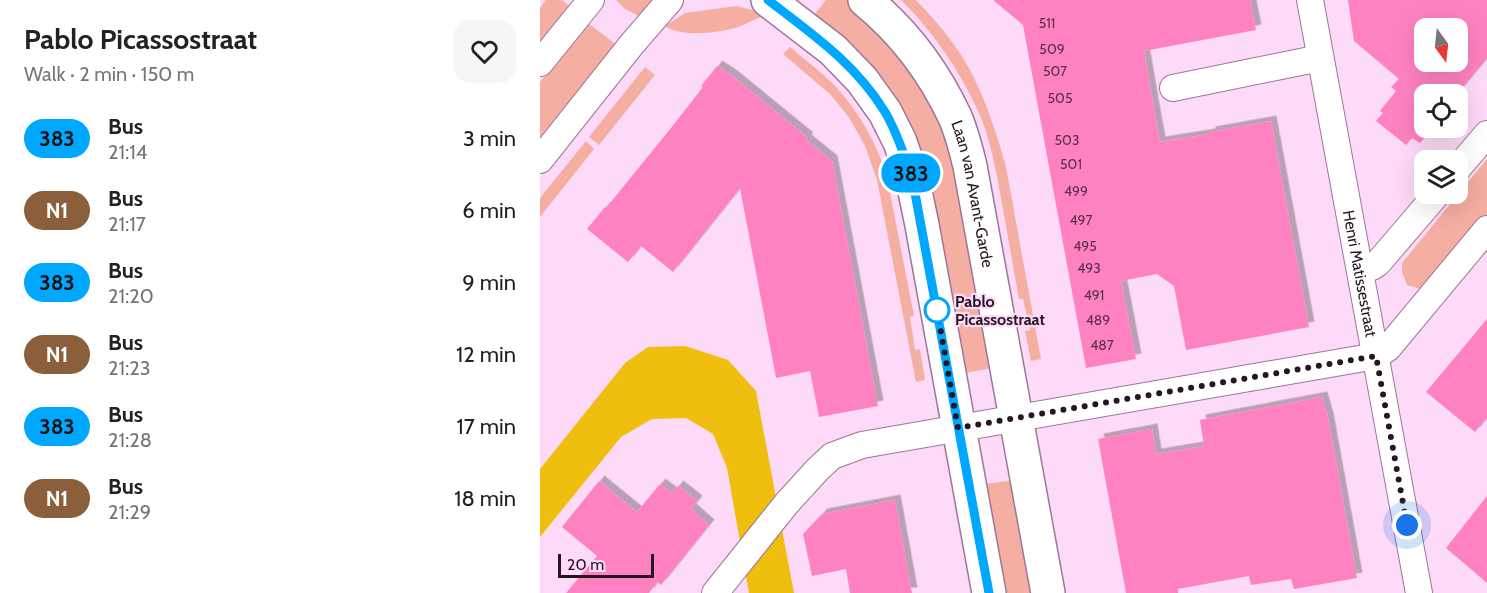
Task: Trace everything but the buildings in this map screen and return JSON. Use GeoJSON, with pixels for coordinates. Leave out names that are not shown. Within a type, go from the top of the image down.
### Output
{"type":"FeatureCollection","features":[{"type":"Feature","properties":{"kind":"street"},"geometry":{"type":"LineString","coordinates":[[540,63],[591,0]]}},
{"type":"Feature","properties":{"kind":"street"},"geometry":{"type":"LineString","coordinates":[[540,160],[670,0]]}},
{"type":"Feature","properties":{"kind":"street"},"geometry":{"type":"LineString","coordinates":[[768,0],[833,50],[862,80],[885,112],[900,142],[912,177],[989,593]]}},
{"type":"Feature","properties":{"kind":"street","name":"Laan van Avant-Garde"},"geometry":{"type":"LineString","coordinates":[[865,0],[903,37],[926,65],[955,118],[964,142],[1048,593]]}},
{"type":"Feature","properties":{"kind":"street","name":"Henri Matissestraat"},"geometry":{"type":"LineString","coordinates":[[1310,0],[1419,593]]}},
{"type":"Feature","properties":{"kind":"street"},"geometry":{"type":"LineString","coordinates":[[1173,88],[1320,58]]}},
{"type":"Feature","properties":{"kind":"street"},"geometry":{"type":"LineString","coordinates":[[1468,156],[1487,134]]}},
{"type":"Feature","properties":{"kind":"street"},"geometry":{"type":"LineString","coordinates":[[1360,269],[1372,267],[1378,263],[1428,204]]}},
{"type":"Feature","properties":{"kind":"street"},"geometry":{"type":"LineString","coordinates":[[715,593],[787,503],[832,456],[862,445],[1376,356],[1388,348],[1487,229]]}},
{"type":"Feature","properties":{"kind":"shaded area"},"geometry":{"type":"Polygon","coordinates":[[[546,0],[562,0],[573,9],[540,49],[540,8],[546,0]]]}},
{"type":"Feature","properties":{"kind":"shaded area"},"geometry":{"type":"Polygon","coordinates":[[[616,0],[652,0],[654,2],[641,17],[625,9],[616,0]]]}},
{"type":"Feature","properties":{"kind":"shaded area"},"geometry":{"type":"Polygon","coordinates":[[[826,0],[847,0],[888,36],[949,133],[997,367],[960,374],[922,170],[811,19],[826,0]]]}},
{"type":"Feature","properties":{"kind":"shaded area"},"geometry":{"type":"Polygon","coordinates":[[[901,0],[916,0],[946,34],[970,70],[986,106],[1006,167],[1041,359],[1031,361],[1025,331],[1030,330],[1023,299],[1019,299],[996,172],[982,120],[947,56],[901,0]]]}},
{"type":"Feature","properties":{"kind":"shaded area"},"geometry":{"type":"Polygon","coordinates":[[[736,6],[753,10],[763,16],[723,31],[691,33],[672,30],[665,26],[685,13],[736,6]]]}},
{"type":"Feature","properties":{"kind":"shaded area"},"geometry":{"type":"Polygon","coordinates":[[[588,23],[618,46],[540,142],[540,82],[588,23]]]}},
{"type":"Feature","properties":{"kind":"shaded area"},"geometry":{"type":"Polygon","coordinates":[[[790,47],[825,76],[845,97],[867,129],[878,153],[887,177],[914,316],[910,317],[915,350],[920,349],[925,380],[916,382],[877,180],[865,146],[850,119],[831,95],[783,54],[790,47]]]}},
{"type":"Feature","properties":{"kind":"shaded area"},"geometry":{"type":"Polygon","coordinates":[[[645,67],[655,75],[599,145],[589,137],[645,67]]]}},
{"type":"Feature","properties":{"kind":"shaded area"},"geometry":{"type":"Polygon","coordinates":[[[586,141],[594,149],[540,217],[540,198],[586,141]]]}},
{"type":"Feature","properties":{"kind":"shaded area"},"geometry":{"type":"Polygon","coordinates":[[[1487,159],[1487,220],[1421,289],[1407,285],[1402,272],[1402,263],[1450,204],[1468,204],[1468,182],[1487,159]]]}},
{"type":"Feature","properties":{"kind":"shaded area"},"geometry":{"type":"Polygon","coordinates":[[[685,346],[728,360],[756,391],[794,593],[749,593],[727,468],[713,434],[686,418],[652,419],[621,437],[540,537],[540,469],[625,363],[648,347],[685,346]]]}},
{"type":"Feature","properties":{"kind":"shaded area"},"geometry":{"type":"Polygon","coordinates":[[[1019,479],[1040,593],[1000,593],[980,485],[1019,479]]]}},
{"type":"Feature","properties":{"kind":"bus line","name":"383"},"geometry":{"type":"LineString","coordinates":[[768,0],[833,50],[862,80],[885,112],[900,142],[912,177],[926,246],[989,593]]}},
{"type":"Feature","properties":{"kind":"place","name":"Pablo Picassostraat"},"geometry":{"type":"Point","coordinates":[937,310]}},
{"type":"Feature","properties":{"kind":"route"},"geometry":{"type":"LineString","coordinates":[[937,310],[958,428],[1376,356],[1407,525]]}}]}
